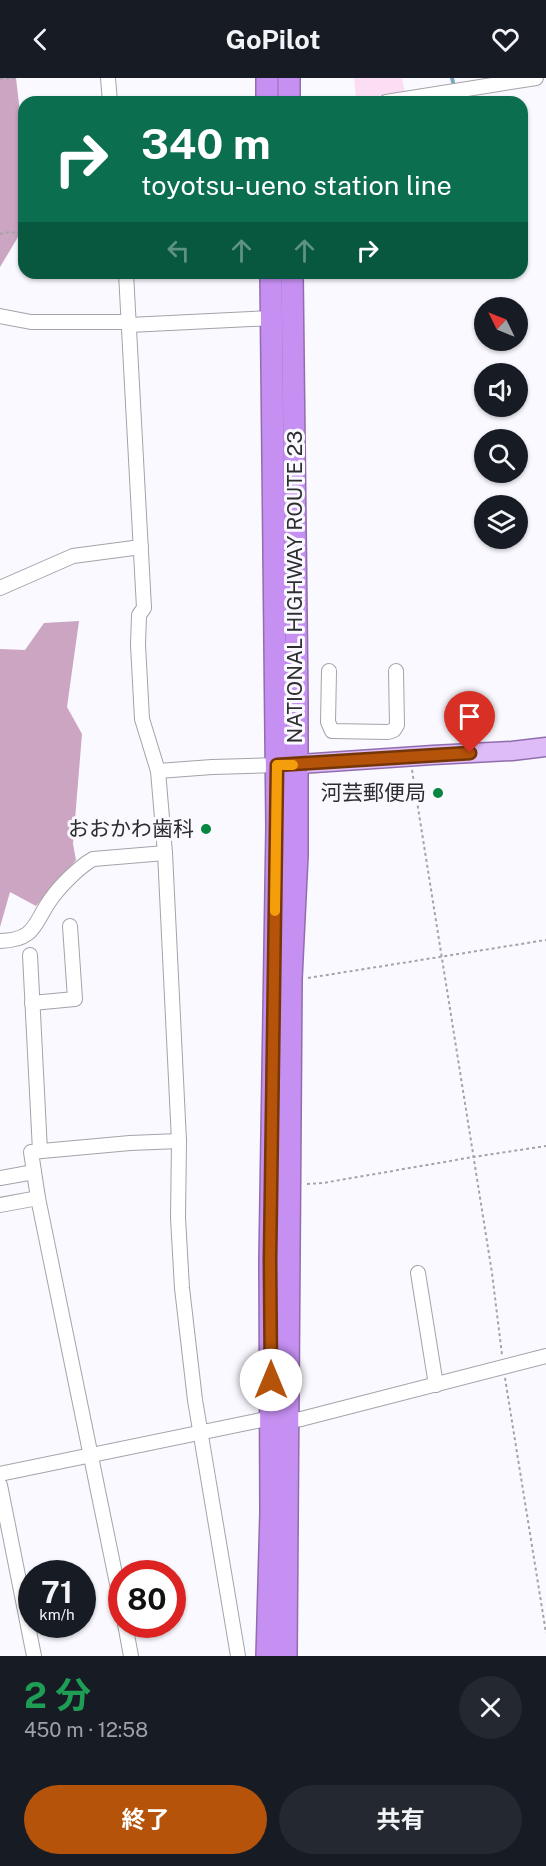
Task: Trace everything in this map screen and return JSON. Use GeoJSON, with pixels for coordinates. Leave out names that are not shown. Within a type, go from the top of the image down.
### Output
{"type":"FeatureCollection","features":[{"type":"Feature","properties":{"kind":"highway"},"geometry":{"type":"LineString","coordinates":[[267,78],[267,96]]}},
{"type":"Feature","properties":{"kind":"highway"},"geometry":{"type":"LineString","coordinates":[[289,78],[290,96]]}},
{"type":"Feature","properties":{"kind":"highway","name":"NATIONAL HIGHWAY ROUTE 23"},"geometry":{"type":"LineString","coordinates":[[267,1656],[289,1184],[291,981],[297,855],[286,765],[271,279]]}},
{"type":"Feature","properties":{"kind":"highway","name":"NATIONAL HIGHWAY ROUTE 23"},"geometry":{"type":"LineString","coordinates":[[286,1656],[279,1419],[270,1260],[270,827],[286,765],[297,703],[292,279]]}},
{"type":"Feature","properties":{"kind":"main road"},"geometry":{"type":"LineString","coordinates":[[286,765],[546,747]]}},
{"type":"Feature","properties":{"kind":"street"},"geometry":{"type":"LineString","coordinates":[[108,78],[110,96]]}},
{"type":"Feature","properties":{"kind":"street"},"geometry":{"type":"LineString","coordinates":[[424,96],[536,78]]}},
{"type":"Feature","properties":{"kind":"street"},"geometry":{"type":"LineString","coordinates":[[126,279],[144,608],[139,615],[138,645],[142,719],[158,771],[165,853],[179,1142],[178,1218],[182,1287],[195,1400],[238,1656]]}},
{"type":"Feature","properties":{"kind":"street"},"geometry":{"type":"LineString","coordinates":[[0,316],[31,322],[129,324],[272,318]]}},
{"type":"Feature","properties":{"kind":"street"},"geometry":{"type":"LineString","coordinates":[[0,588],[73,556],[141,547]]}},
{"type":"Feature","properties":{"kind":"street"},"geometry":{"type":"LineString","coordinates":[[329,671],[328,722],[332,731],[388,732],[394,730],[398,725],[396,671]]}},
{"type":"Feature","properties":{"kind":"street"},"geometry":{"type":"LineString","coordinates":[[158,771],[212,766],[286,765]]}},
{"type":"Feature","properties":{"kind":"street"},"geometry":{"type":"LineString","coordinates":[[0,941],[15,939],[32,930],[38,924],[52,898],[85,863],[93,859],[165,853]]}},
{"type":"Feature","properties":{"kind":"street"},"geometry":{"type":"LineString","coordinates":[[32,1003],[75,999],[70,926]]}},
{"type":"Feature","properties":{"kind":"street"},"geometry":{"type":"LineString","coordinates":[[30,955],[40,1151]]}},
{"type":"Feature","properties":{"kind":"street"},"geometry":{"type":"LineString","coordinates":[[113,1560],[38,1198],[31,1152],[130,1143],[179,1142]]}},
{"type":"Feature","properties":{"kind":"street"},"geometry":{"type":"LineString","coordinates":[[0,1178],[34,1172]]}},
{"type":"Feature","properties":{"kind":"street"},"geometry":{"type":"LineString","coordinates":[[0,1205],[38,1198]]}},
{"type":"Feature","properties":{"kind":"street"},"geometry":{"type":"LineString","coordinates":[[418,1272],[435,1385]]}},
{"type":"Feature","properties":{"kind":"street"},"geometry":{"type":"LineString","coordinates":[[0,1474],[201,1432],[279,1419],[435,1385],[546,1356]]}},
{"type":"Feature","properties":{"kind":"street"},"geometry":{"type":"LineString","coordinates":[[0,1485],[34,1656]]}},
{"type":"Feature","properties":{"kind":"street"},"geometry":{"type":"LineString","coordinates":[[128,1638],[131,1656]]}},
{"type":"Feature","properties":{"kind":"path"},"geometry":{"type":"LineString","coordinates":[[0,79],[16,78]]}},
{"type":"Feature","properties":{"kind":"path"},"geometry":{"type":"LineString","coordinates":[[0,234],[18,233]]}},
{"type":"Feature","properties":{"kind":"path"},"geometry":{"type":"LineString","coordinates":[[407,757],[411,766],[492,1273],[504,1366],[546,1633]]}},
{"type":"Feature","properties":{"kind":"path"},"geometry":{"type":"LineString","coordinates":[[291,981],[546,940]]}},
{"type":"Feature","properties":{"kind":"path"},"geometry":{"type":"LineString","coordinates":[[289,1184],[323,1183],[546,1146]]}},
{"type":"Feature","properties":{"kind":"shaded area"},"geometry":{"type":"Polygon","coordinates":[[[0,78],[16,78],[18,96],[18,237],[0,267],[0,78]]]}},
{"type":"Feature","properties":{"kind":"shaded area"},"geometry":{"type":"Polygon","coordinates":[[[354,78],[402,78],[405,92],[356,96],[354,78]]]}},
{"type":"Feature","properties":{"kind":"shaded area"},"geometry":{"type":"Polygon","coordinates":[[[79,621],[67,707],[82,734],[73,844],[76,860],[36,906],[10,892],[0,927],[0,649],[25,650],[44,623],[79,621]]]}},
{"type":"Feature","properties":{"kind":"waterway"},"geometry":{"type":"LineString","coordinates":[[452,78],[453,82]]}},
{"type":"Feature","properties":{"kind":"slow traffic"},"geometry":{"type":"LineString","coordinates":[[275,911],[277,765],[293,765]]}},
{"type":"Feature","properties":{"kind":"place","name":"河芸郵便局"},"geometry":{"type":"Point","coordinates":[438,793]}},
{"type":"Feature","properties":{"kind":"place","name":"おおかわ歯科"},"geometry":{"type":"Point","coordinates":[206,829]}},
{"type":"Feature","properties":{"kind":"route"},"geometry":{"type":"LineString","coordinates":[[271,1380],[270,1260],[277,765],[470,753]]}}]}
